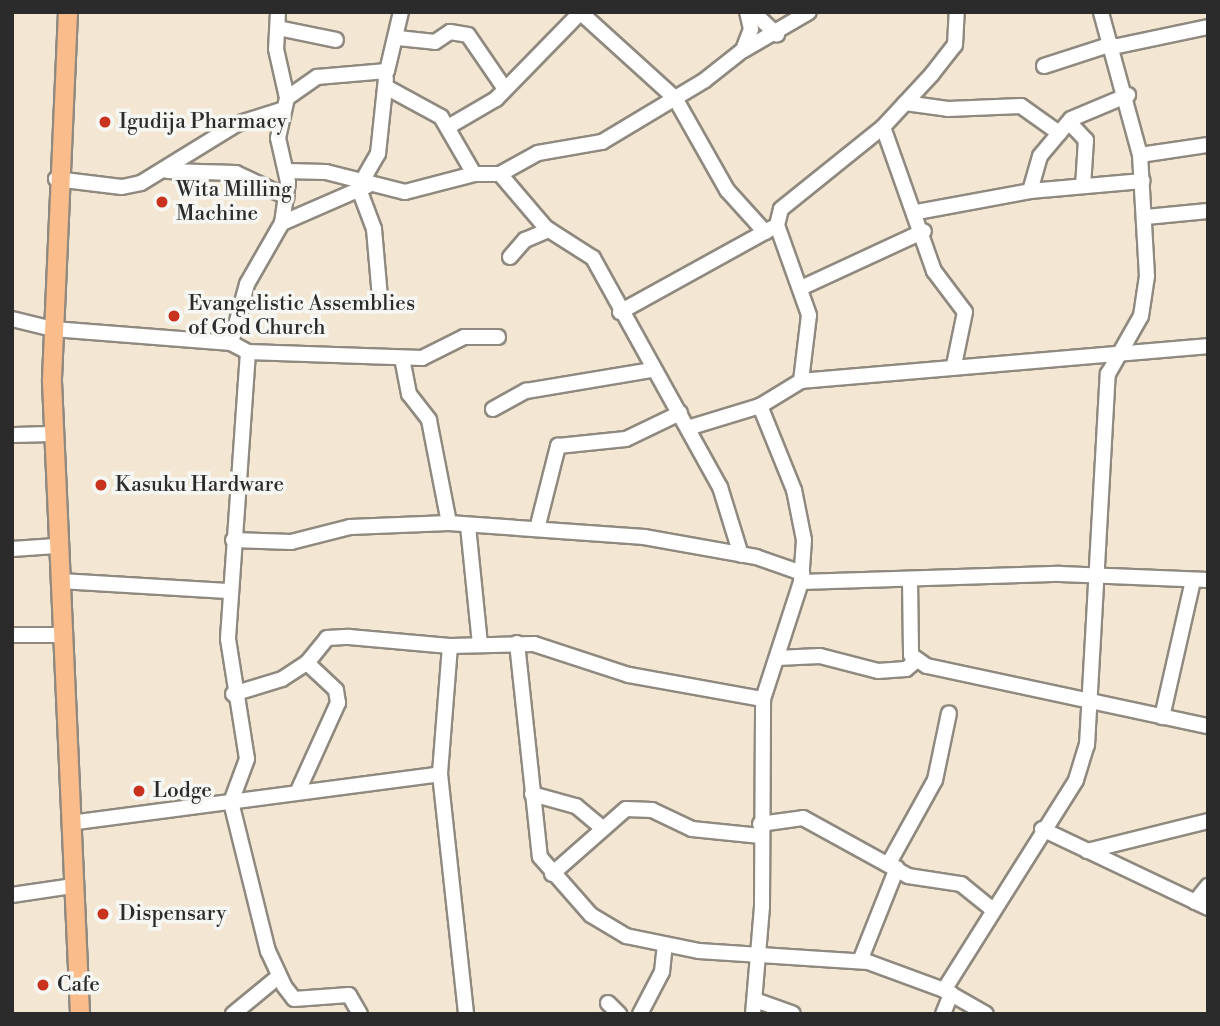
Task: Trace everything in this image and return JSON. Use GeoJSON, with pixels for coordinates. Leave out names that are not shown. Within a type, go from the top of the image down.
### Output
{"type":"FeatureCollection","features":[{"type":"Feature","properties":{"kind":"main road"},"geometry":{"type":"LineString","coordinates":[[68,12],[56,179],[52,329],[53,434],[79,1014]]}},
{"type":"Feature","properties":{"kind":"street"},"geometry":{"type":"LineString","coordinates":[[232,343],[247,284],[282,223],[286,197],[286,171],[279,127],[286,104],[278,12]]}},
{"type":"Feature","properties":{"kind":"street"},"geometry":{"type":"LineString","coordinates":[[380,297],[373,229],[363,186],[378,154],[387,71],[398,38],[401,12]]}},
{"type":"Feature","properties":{"kind":"street"},"geometry":{"type":"LineString","coordinates":[[286,171],[326,172],[363,186],[414,192],[474,174],[500,174],[538,153],[602,142],[675,99],[743,50],[777,34],[809,12]]}},
{"type":"Feature","properties":{"kind":"street"},"geometry":{"type":"LineString","coordinates":[[943,1014],[948,992],[992,909],[1083,766],[1100,576],[1108,373],[1116,351],[1136,328],[1146,299],[1146,217],[1140,155],[1128,95],[1101,12]]}},
{"type":"Feature","properties":{"kind":"street"},"geometry":{"type":"LineString","coordinates":[[448,127],[505,89],[580,13],[675,99],[727,190],[771,229],[803,287],[809,315],[801,381]]}},
{"type":"Feature","properties":{"kind":"street"},"geometry":{"type":"LineString","coordinates":[[743,50],[755,13],[777,34]]}},
{"type":"Feature","properties":{"kind":"street"},"geometry":{"type":"LineString","coordinates":[[620,312],[771,229],[791,195],[883,127],[951,52],[961,15]]}},
{"type":"Feature","properties":{"kind":"street"},"geometry":{"type":"LineString","coordinates":[[1044,66],[1113,46],[1208,27]]}},
{"type":"Feature","properties":{"kind":"street"},"geometry":{"type":"LineString","coordinates":[[278,28],[336,40]]}},
{"type":"Feature","properties":{"kind":"street"},"geometry":{"type":"LineString","coordinates":[[398,38],[435,42],[461,32],[482,50],[505,89]]}},
{"type":"Feature","properties":{"kind":"street"},"geometry":{"type":"LineString","coordinates":[[283,74],[317,77],[387,71]]}},
{"type":"Feature","properties":{"kind":"street"},"geometry":{"type":"LineString","coordinates":[[56,179],[122,187],[167,171],[222,132],[263,118],[286,104],[317,77]]}},
{"type":"Feature","properties":{"kind":"street"},"geometry":{"type":"LineString","coordinates":[[660,106],[661,86]]}},
{"type":"Feature","properties":{"kind":"street"},"geometry":{"type":"LineString","coordinates":[[386,87],[426,104],[448,127],[474,174]]}},
{"type":"Feature","properties":{"kind":"street"},"geometry":{"type":"LineString","coordinates":[[1030,191],[1040,156],[1064,127],[1128,95]]}},
{"type":"Feature","properties":{"kind":"street"},"geometry":{"type":"LineString","coordinates":[[905,103],[948,109],[1021,106],[1086,140],[1083,186]]}},
{"type":"Feature","properties":{"kind":"street"},"geometry":{"type":"LineString","coordinates":[[263,118],[279,127]]}},
{"type":"Feature","properties":{"kind":"street"},"geometry":{"type":"LineString","coordinates":[[883,127],[924,231],[934,271],[965,312],[954,365]]}},
{"type":"Feature","properties":{"kind":"street"},"geometry":{"type":"LineString","coordinates":[[1140,155],[1208,145]]}},
{"type":"Feature","properties":{"kind":"street"},"geometry":{"type":"LineString","coordinates":[[167,171],[236,173],[286,197]]}},
{"type":"Feature","properties":{"kind":"street"},"geometry":{"type":"LineString","coordinates":[[500,174],[550,230],[587,250],[652,370],[691,427],[732,513],[741,555]]}},
{"type":"Feature","properties":{"kind":"street"},"geometry":{"type":"LineString","coordinates":[[917,212],[1030,191],[1143,181]]}},
{"type":"Feature","properties":{"kind":"street"},"geometry":{"type":"LineString","coordinates":[[282,223],[363,186]]}},
{"type":"Feature","properties":{"kind":"street"},"geometry":{"type":"LineString","coordinates":[[1146,217],[1208,211]]}},
{"type":"Feature","properties":{"kind":"street"},"geometry":{"type":"LineString","coordinates":[[510,257],[525,240],[550,230]]}},
{"type":"Feature","properties":{"kind":"street"},"geometry":{"type":"LineString","coordinates":[[803,287],[924,231]]}},
{"type":"Feature","properties":{"kind":"street"},"geometry":{"type":"LineString","coordinates":[[12,319],[52,329],[232,343],[248,352],[402,358],[429,356],[471,335],[498,337]]}},
{"type":"Feature","properties":{"kind":"street"},"geometry":{"type":"LineString","coordinates":[[691,427],[760,406],[801,381],[831,383],[954,365],[1014,365],[1116,351],[1208,346]]}},
{"type":"Feature","properties":{"kind":"street"},"geometry":{"type":"LineString","coordinates":[[248,352],[229,591],[233,694],[247,759],[231,802],[278,977],[294,999],[349,995],[360,1014]]}},
{"type":"Feature","properties":{"kind":"street"},"geometry":{"type":"LineString","coordinates":[[402,358],[409,394],[429,420],[449,523]]}},
{"type":"Feature","properties":{"kind":"street"},"geometry":{"type":"LineString","coordinates":[[494,409],[526,391],[652,370]]}},
{"type":"Feature","properties":{"kind":"street"},"geometry":{"type":"LineString","coordinates":[[760,406],[801,517],[801,577],[763,699],[762,906],[754,957],[756,1008],[793,1014]]}},
{"type":"Feature","properties":{"kind":"street"},"geometry":{"type":"LineString","coordinates":[[537,529],[558,446],[626,439],[680,413]]}},
{"type":"Feature","properties":{"kind":"street"},"geometry":{"type":"LineString","coordinates":[[12,435],[53,434]]}},
{"type":"Feature","properties":{"kind":"street"},"geometry":{"type":"LineString","coordinates":[[233,540],[291,542],[350,527],[449,523],[643,537],[741,555],[801,577],[910,580],[1100,576],[1200,580],[1162,717]]}},
{"type":"Feature","properties":{"kind":"street"},"geometry":{"type":"LineString","coordinates":[[468,526],[480,644]]}},
{"type":"Feature","properties":{"kind":"street"},"geometry":{"type":"LineString","coordinates":[[12,550],[56,546]]}},
{"type":"Feature","properties":{"kind":"street"},"geometry":{"type":"LineString","coordinates":[[910,580],[911,655],[916,661],[943,673],[1208,726]]}},
{"type":"Feature","properties":{"kind":"street"},"geometry":{"type":"LineString","coordinates":[[59,582],[229,591]]}},
{"type":"Feature","properties":{"kind":"street"},"geometry":{"type":"LineString","coordinates":[[12,635],[62,635]]}},
{"type":"Feature","properties":{"kind":"street"},"geometry":{"type":"LineString","coordinates":[[233,694],[282,679],[307,663],[322,643],[336,636],[450,646],[517,643],[629,675],[763,699]]}},
{"type":"Feature","properties":{"kind":"street"},"geometry":{"type":"LineString","coordinates":[[517,643],[540,857],[551,874],[607,928],[665,945],[754,957],[860,961],[948,992],[986,1014]]}},
{"type":"Feature","properties":{"kind":"street"},"geometry":{"type":"LineString","coordinates":[[450,646],[440,774],[466,1014]]}},
{"type":"Feature","properties":{"kind":"street"},"geometry":{"type":"LineString","coordinates":[[777,658],[820,656],[878,671],[906,669],[916,661]]}},
{"type":"Feature","properties":{"kind":"street"},"geometry":{"type":"LineString","coordinates":[[298,791],[338,703],[336,690],[307,663]]}},
{"type":"Feature","properties":{"kind":"street"},"geometry":{"type":"LineString","coordinates":[[860,961],[893,866],[935,780],[949,713]]}},
{"type":"Feature","properties":{"kind":"street"},"geometry":{"type":"LineString","coordinates":[[70,823],[440,774]]}},
{"type":"Feature","properties":{"kind":"street"},"geometry":{"type":"LineString","coordinates":[[532,794],[576,806],[600,826]]}},
{"type":"Feature","properties":{"kind":"street"},"geometry":{"type":"LineString","coordinates":[[551,874],[600,826],[626,808],[652,810],[702,831],[761,830],[803,818],[893,866],[961,884],[992,909]]}},
{"type":"Feature","properties":{"kind":"street"},"geometry":{"type":"LineString","coordinates":[[1087,851],[1208,821]]}},
{"type":"Feature","properties":{"kind":"street"},"geometry":{"type":"LineString","coordinates":[[1042,829],[1201,905],[1208,886]]}},
{"type":"Feature","properties":{"kind":"street"},"geometry":{"type":"LineString","coordinates":[[12,895],[73,886]]}},
{"type":"Feature","properties":{"kind":"street"},"geometry":{"type":"LineString","coordinates":[[640,1014],[662,972],[665,945]]}},
{"type":"Feature","properties":{"kind":"street"},"geometry":{"type":"LineString","coordinates":[[233,1014],[278,977]]}},
{"type":"Feature","properties":{"kind":"street"},"geometry":{"type":"LineString","coordinates":[[608,1003],[619,1014]]}},
{"type":"Feature","properties":{"kind":"place","name":"Igudija Pharmacy"},"geometry":{"type":"Point","coordinates":[105,122]}},
{"type":"Feature","properties":{"kind":"place","name":"Wita Milling Machine"},"geometry":{"type":"Point","coordinates":[162,202]}},
{"type":"Feature","properties":{"kind":"place","name":"Evangelistic Assemblies of God Church"},"geometry":{"type":"Point","coordinates":[174,316]}},
{"type":"Feature","properties":{"kind":"place","name":"Kasuku Hardware"},"geometry":{"type":"Point","coordinates":[101,485]}},
{"type":"Feature","properties":{"kind":"place","name":"Lodge"},"geometry":{"type":"Point","coordinates":[139,791]}},
{"type":"Feature","properties":{"kind":"place","name":"Dispensary"},"geometry":{"type":"Point","coordinates":[103,914]}},
{"type":"Feature","properties":{"kind":"place","name":"Cafe"},"geometry":{"type":"Point","coordinates":[43,985]}}]}
